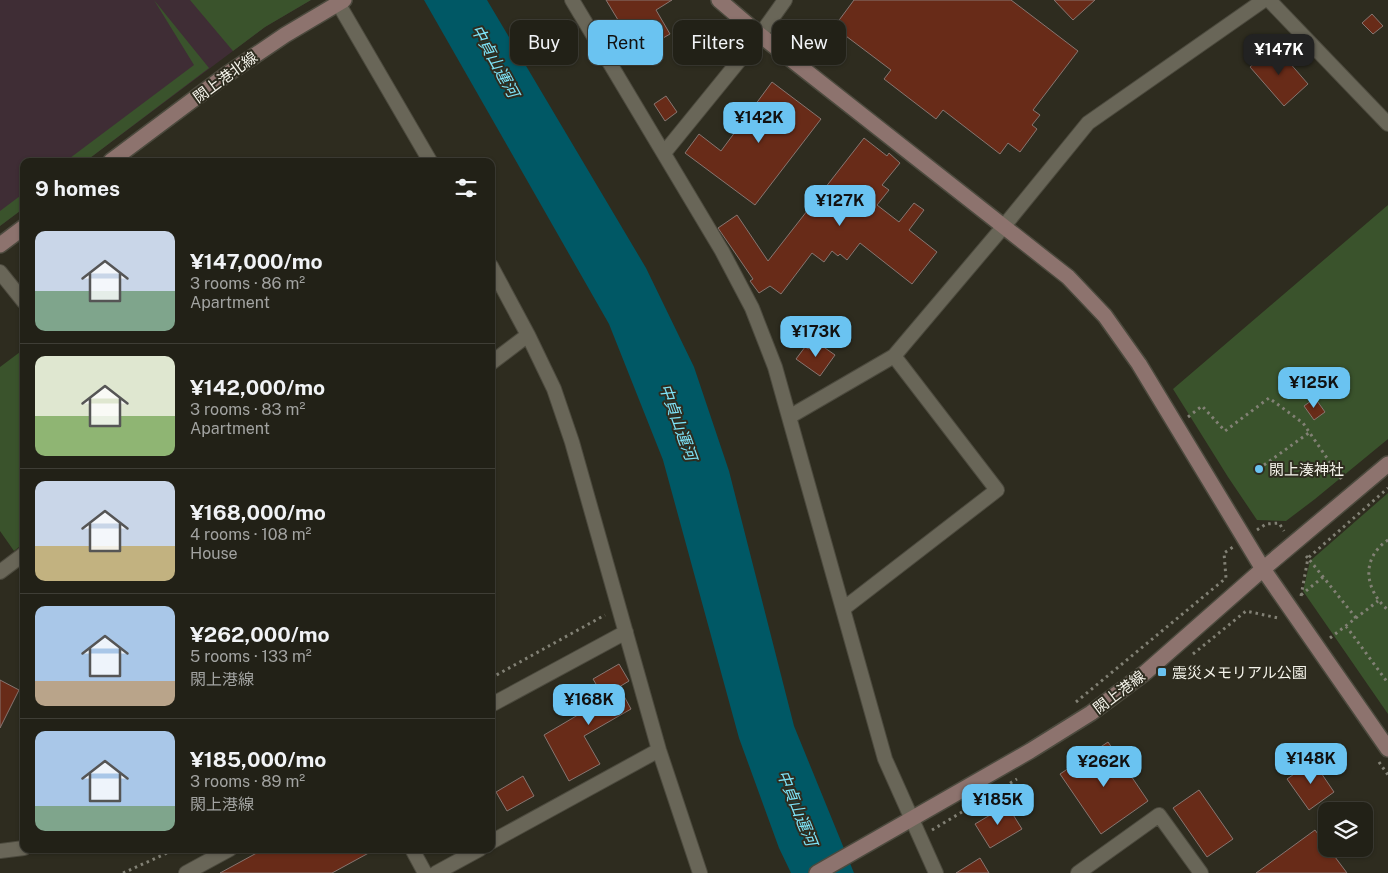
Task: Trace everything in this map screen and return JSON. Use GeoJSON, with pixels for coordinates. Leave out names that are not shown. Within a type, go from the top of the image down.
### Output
{"type":"FeatureCollection","features":[{"type":"Feature","properties":{"kind":"street"},"geometry":{"type":"LineString","coordinates":[[572,0],[722,251],[752,308],[775,368],[885,759],[936,873]]}},
{"type":"Feature","properties":{"kind":"street"},"geometry":{"type":"LineString","coordinates":[[719,0],[742,20]]}},
{"type":"Feature","properties":{"kind":"street"},"geometry":{"type":"LineString","coordinates":[[762,32],[785,0]]}},
{"type":"Feature","properties":{"kind":"street"},"geometry":{"type":"LineString","coordinates":[[789,417],[894,356],[1088,123],[1264,0]]}},
{"type":"Feature","properties":{"kind":"street"},"geometry":{"type":"LineString","coordinates":[[1269,0],[1388,124]]}},
{"type":"Feature","properties":{"kind":"street"},"geometry":{"type":"LineString","coordinates":[[341,2],[428,158]]}},
{"type":"Feature","properties":{"kind":"street","name":"閖上港北線"},"geometry":{"type":"LineString","coordinates":[[116,158],[226,75],[285,35],[341,2]]}},
{"type":"Feature","properties":{"kind":"street"},"geometry":{"type":"LineString","coordinates":[[762,37],[1068,277],[1105,316],[1139,364],[1263,569],[1388,749]]}},
{"type":"Feature","properties":{"kind":"street"},"geometry":{"type":"LineString","coordinates":[[664,153],[736,65]]}},
{"type":"Feature","properties":{"kind":"street"},"geometry":{"type":"LineString","coordinates":[[0,245],[20,230]]}},
{"type":"Feature","properties":{"kind":"street"},"geometry":{"type":"LineString","coordinates":[[0,272],[20,297]]}},
{"type":"Feature","properties":{"kind":"street"},"geometry":{"type":"LineString","coordinates":[[495,273],[554,389],[572,442],[659,750],[700,873]]}},
{"type":"Feature","properties":{"kind":"street"},"geometry":{"type":"LineString","coordinates":[[495,360],[528,335]]}},
{"type":"Feature","properties":{"kind":"street"},"geometry":{"type":"LineString","coordinates":[[843,609],[997,490],[894,356]]}},
{"type":"Feature","properties":{"kind":"street","name":"閖上港線"},"geometry":{"type":"LineString","coordinates":[[817,873],[911,820],[1091,713],[1146,672],[1263,569],[1388,464]]}},
{"type":"Feature","properties":{"kind":"street"},"geometry":{"type":"LineString","coordinates":[[1,570],[20,557]]}},
{"type":"Feature","properties":{"kind":"street"},"geometry":{"type":"LineString","coordinates":[[495,703],[626,632]]}},
{"type":"Feature","properties":{"kind":"street"},"geometry":{"type":"LineString","coordinates":[[495,840],[659,750]]}},
{"type":"Feature","properties":{"kind":"street"},"geometry":{"type":"LineString","coordinates":[[1078,873],[1159,815],[1201,873]]}},
{"type":"Feature","properties":{"kind":"street"},"geometry":{"type":"LineString","coordinates":[[0,851],[20,848]]}},
{"type":"Feature","properties":{"kind":"street"},"geometry":{"type":"LineString","coordinates":[[186,873],[223,853]]}},
{"type":"Feature","properties":{"kind":"street"},"geometry":{"type":"LineString","coordinates":[[414,853],[425,873]]}},
{"type":"Feature","properties":{"kind":"street"},"geometry":{"type":"LineString","coordinates":[[436,873],[473,853]]}},
{"type":"Feature","properties":{"kind":"path"},"geometry":{"type":"LineString","coordinates":[[1187,418],[1202,406],[1225,431],[1269,398],[1304,423],[1342,480]]}},
{"type":"Feature","properties":{"kind":"path"},"geometry":{"type":"LineString","coordinates":[[1264,465],[1310,432]]}},
{"type":"Feature","properties":{"kind":"path"},"geometry":{"type":"LineString","coordinates":[[1323,577],[1300,595],[1308,558],[1388,488]]}},
{"type":"Feature","properties":{"kind":"path"},"geometry":{"type":"LineString","coordinates":[[1256,530],[1266,524],[1279,523],[1285,532]]}},
{"type":"Feature","properties":{"kind":"path"},"geometry":{"type":"LineString","coordinates":[[1388,540],[1374,554],[1369,566],[1368,579],[1378,602],[1388,610]]}},
{"type":"Feature","properties":{"kind":"path"},"geometry":{"type":"LineString","coordinates":[[1072,705],[1226,578],[1224,553],[1233,547]]}},
{"type":"Feature","properties":{"kind":"path"},"geometry":{"type":"LineString","coordinates":[[1304,554],[1356,618]]}},
{"type":"Feature","properties":{"kind":"path"},"geometry":{"type":"LineString","coordinates":[[1330,638],[1378,602]]}},
{"type":"Feature","properties":{"kind":"path"},"geometry":{"type":"LineString","coordinates":[[495,676],[619,607]]}},
{"type":"Feature","properties":{"kind":"path"},"geometry":{"type":"LineString","coordinates":[[1346,626],[1388,683]]}},
{"type":"Feature","properties":{"kind":"path"},"geometry":{"type":"LineString","coordinates":[[123,873],[167,853]]}},
{"type":"Feature","properties":{"kind":"shaded area"},"geometry":{"type":"Polygon","coordinates":[[[0,0],[311,0],[265,27],[90,158],[20,158],[20,211],[0,226],[0,0]]]}},
{"type":"Feature","properties":{"kind":"green space"},"geometry":{"type":"Polygon","coordinates":[[[154,0],[209,68],[90,158],[70,158],[194,65],[154,0]]]}},
{"type":"Feature","properties":{"kind":"green space"},"geometry":{"type":"Polygon","coordinates":[[[190,0],[311,0],[265,27],[233,51],[190,0]]]}},
{"type":"Feature","properties":{"kind":"green space"},"geometry":{"type":"Polygon","coordinates":[[[20,196],[20,211],[0,226],[0,211],[20,196]]]}},
{"type":"Feature","properties":{"kind":"green space"},"geometry":{"type":"Polygon","coordinates":[[[1388,205],[1388,439],[1286,521],[1257,520],[1173,389],[1388,205]]]}},
{"type":"Feature","properties":{"kind":"green space"},"geometry":{"type":"Polygon","coordinates":[[[20,352],[20,546],[14,551],[0,531],[0,367],[20,352]]]}},
{"type":"Feature","properties":{"kind":"green space"},"geometry":{"type":"Polygon","coordinates":[[[1388,493],[1388,714],[1303,591],[1310,561],[1388,493]]]}},
{"type":"Feature","properties":{"kind":"water","name":"中貞山運河"},"geometry":{"type":"Polygon","coordinates":[[[424,0],[487,0],[510,39],[510,65],[526,65],[646,268],[694,367],[729,471],[794,726],[854,873],[791,873],[779,848],[739,738],[663,460],[609,324],[424,0]]]}},
{"type":"Feature","properties":{"kind":"building"},"geometry":{"type":"Polygon","coordinates":[[[606,0],[672,0],[656,10],[662,20],[618,20],[606,0]]]}},
{"type":"Feature","properties":{"kind":"building"},"geometry":{"type":"Polygon","coordinates":[[[854,0],[1011,0],[1078,51],[1033,110],[1040,115],[1032,125],[1037,129],[1020,152],[1008,143],[1000,154],[943,110],[936,119],[884,79],[891,70],[846,36],[846,20],[839,20],[854,0]]]}},
{"type":"Feature","properties":{"kind":"building"},"geometry":{"type":"Polygon","coordinates":[[[1054,0],[1095,0],[1073,20],[1054,0]]]}},
{"type":"Feature","properties":{"kind":"building"},"geometry":{"type":"Polygon","coordinates":[[[1372,14],[1383,26],[1373,34],[1362,23],[1372,14]]]}},
{"type":"Feature","properties":{"kind":"building"},"geometry":{"type":"Polygon","coordinates":[[[663,22],[670,34],[663,38],[663,22]]]}},
{"type":"Feature","properties":{"kind":"building"},"geometry":{"type":"Polygon","coordinates":[[[1275,46],[1308,84],[1284,106],[1250,67],[1275,46]]]}},
{"type":"Feature","properties":{"kind":"building"},"geometry":{"type":"Polygon","coordinates":[[[772,82],[821,119],[755,205],[685,153],[699,134],[721,151],[772,82]]]}},
{"type":"Feature","properties":{"kind":"building"},"geometry":{"type":"Polygon","coordinates":[[[666,96],[677,112],[665,121],[654,104],[666,96]]]}},
{"type":"Feature","properties":{"kind":"building"},"geometry":{"type":"Polygon","coordinates":[[[864,138],[887,156],[889,153],[900,163],[882,185],[889,190],[877,205],[899,222],[914,203],[924,210],[909,230],[937,252],[912,284],[860,243],[847,260],[840,254],[838,256],[832,251],[824,262],[812,253],[781,294],[770,286],[759,293],[750,281],[753,279],[718,228],[737,215],[768,261],[864,138]]]}},
{"type":"Feature","properties":{"kind":"building"},"geometry":{"type":"Polygon","coordinates":[[[815,341],[835,355],[820,376],[796,359],[805,347],[809,349],[815,341]]]}},
{"type":"Feature","properties":{"kind":"building"},"geometry":{"type":"Polygon","coordinates":[[[1315,398],[1325,412],[1314,420],[1304,406],[1315,398]]]}},
{"type":"Feature","properties":{"kind":"building"},"geometry":{"type":"Polygon","coordinates":[[[619,664],[629,681],[619,687],[631,709],[584,736],[600,764],[569,781],[544,735],[605,699],[593,679],[619,664]]]}},
{"type":"Feature","properties":{"kind":"building"},"geometry":{"type":"Polygon","coordinates":[[[0,680],[19,690],[0,728],[0,680]]]}},
{"type":"Feature","properties":{"kind":"building"},"geometry":{"type":"Polygon","coordinates":[[[1108,742],[1148,801],[1101,834],[1060,774],[1108,742]]]}},
{"type":"Feature","properties":{"kind":"building"},"geometry":{"type":"Polygon","coordinates":[[[1313,761],[1334,792],[1309,810],[1287,779],[1313,761]]]}},
{"type":"Feature","properties":{"kind":"building"},"geometry":{"type":"Polygon","coordinates":[[[523,776],[534,796],[507,811],[496,792],[523,776]]]}},
{"type":"Feature","properties":{"kind":"building"},"geometry":{"type":"Polygon","coordinates":[[[1199,790],[1233,839],[1207,857],[1173,808],[1199,790]]]}},
{"type":"Feature","properties":{"kind":"building"},"geometry":{"type":"Polygon","coordinates":[[[1007,805],[1022,829],[990,848],[975,824],[1007,805]]]}},
{"type":"Feature","properties":{"kind":"building"},"geometry":{"type":"Polygon","coordinates":[[[1315,830],[1318,834],[1318,857],[1335,857],[1347,873],[1256,873],[1315,830]]]}},
{"type":"Feature","properties":{"kind":"building"},"geometry":{"type":"Polygon","coordinates":[[[257,853],[369,853],[332,873],[220,873],[257,853]]]}},
{"type":"Feature","properties":{"kind":"building"},"geometry":{"type":"Polygon","coordinates":[[[980,858],[989,873],[956,873],[980,858]]]}},
{"type":"Feature","properties":{"kind":"place","name":"閖上湊神社"},"geometry":{"type":"Point","coordinates":[1259,469]}},
{"type":"Feature","properties":{"kind":"place","name":"震災メモリアル公園"},"geometry":{"type":"Point","coordinates":[1162,672]}}]}
